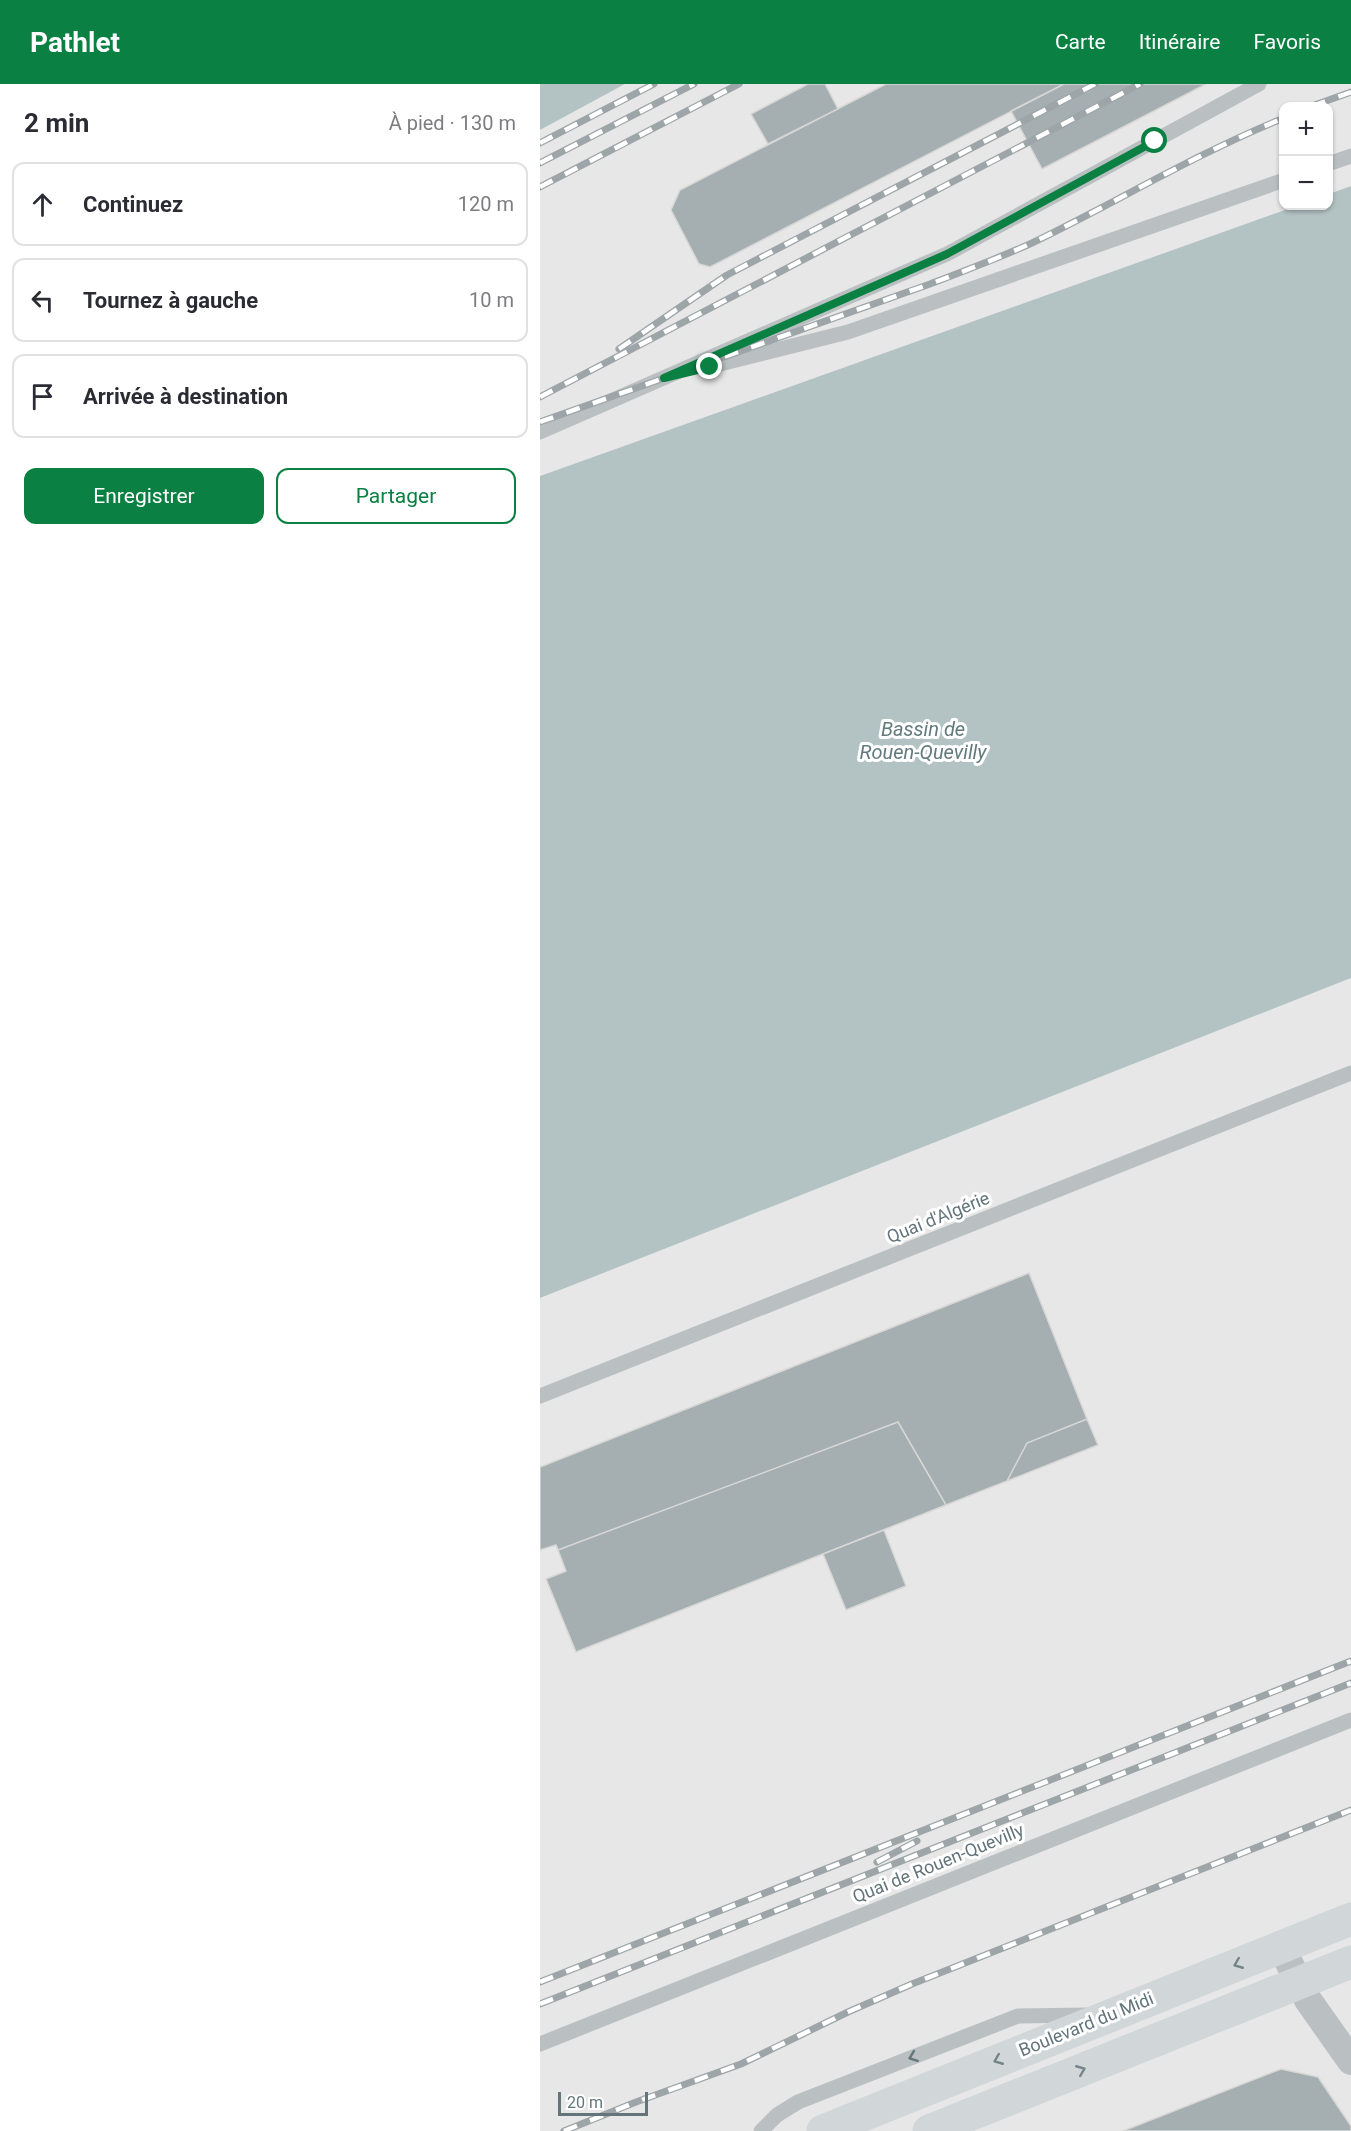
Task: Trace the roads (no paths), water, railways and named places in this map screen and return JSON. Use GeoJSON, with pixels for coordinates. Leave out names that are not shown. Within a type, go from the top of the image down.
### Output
{"type":"FeatureCollection","features":[{"type":"Feature","properties":{"kind":"main road","name":"Boulevard du Midi"},"geometry":{"type":"LineString","coordinates":[[823,2131],[1351,1919]]}},
{"type":"Feature","properties":{"kind":"main road"},"geometry":{"type":"LineString","coordinates":[[929,2131],[1351,1962]]}},
{"type":"Feature","properties":{"kind":"street"},"geometry":{"type":"LineString","coordinates":[[1281,1947],[1308,2000],[1350,2058]]}},
{"type":"Feature","properties":{"kind":"lane"},"geometry":{"type":"LineString","coordinates":[[540,432],[947,254],[1259,84]]}},
{"type":"Feature","properties":{"kind":"lane"},"geometry":{"type":"LineString","coordinates":[[1333,163],[1351,156]]}},
{"type":"Feature","properties":{"kind":"lane"},"geometry":{"type":"LineString","coordinates":[[664,378],[848,332],[1279,182]]}},
{"type":"Feature","properties":{"kind":"lane","name":"Quai d'Algérie"},"geometry":{"type":"LineString","coordinates":[[540,1396],[1351,1073]]}},
{"type":"Feature","properties":{"kind":"lane","name":"Quai de Rouen-Quevilly"},"geometry":{"type":"LineString","coordinates":[[540,2044],[1351,1720]]}},
{"type":"Feature","properties":{"kind":"lane"},"geometry":{"type":"LineString","coordinates":[[761,2131],[777,2115],[798,2102],[1018,2016],[1111,2014]]}},
{"type":"Feature","properties":{"kind":"water"},"geometry":{"type":"Polygon","coordinates":[[[540,84],[625,84],[540,130],[540,84]]]}},
{"type":"Feature","properties":{"kind":"water","name":"Bassin de Rouen-Quevilly"},"geometry":{"type":"Polygon","coordinates":[[[1351,186],[1351,978],[540,1298],[540,476],[1285,210],[1333,210],[1333,193],[1351,186]]]}},
{"type":"Feature","properties":{"kind":"railway"},"geometry":{"type":"LineString","coordinates":[[540,143],[654,84]]}},
{"type":"Feature","properties":{"kind":"railway"},"geometry":{"type":"LineString","coordinates":[[540,163],[694,84]]}},
{"type":"Feature","properties":{"kind":"railway"},"geometry":{"type":"LineString","coordinates":[[540,187],[739,84]]}},
{"type":"Feature","properties":{"kind":"railway"},"geometry":{"type":"LineString","coordinates":[[619,349],[727,275],[1095,84]]}},
{"type":"Feature","properties":{"kind":"railway"},"geometry":{"type":"LineString","coordinates":[[540,397],[1140,84]]}},
{"type":"Feature","properties":{"kind":"railway"},"geometry":{"type":"LineString","coordinates":[[1323,102],[1351,92]]}},
{"type":"Feature","properties":{"kind":"railway"},"geometry":{"type":"LineString","coordinates":[[540,422],[930,284],[994,259],[1032,243],[1188,162],[1279,120]]}},
{"type":"Feature","properties":{"kind":"railway"},"geometry":{"type":"LineString","coordinates":[[540,1982],[1351,1661]]}},
{"type":"Feature","properties":{"kind":"railway"},"geometry":{"type":"LineString","coordinates":[[540,2004],[1351,1683]]}},
{"type":"Feature","properties":{"kind":"railway"},"geometry":{"type":"LineString","coordinates":[[564,2131],[741,2064],[912,1984],[1351,1810]]}},
{"type":"Feature","properties":{"kind":"railway"},"geometry":{"type":"LineString","coordinates":[[877,1862],[917,1841]]}}]}
